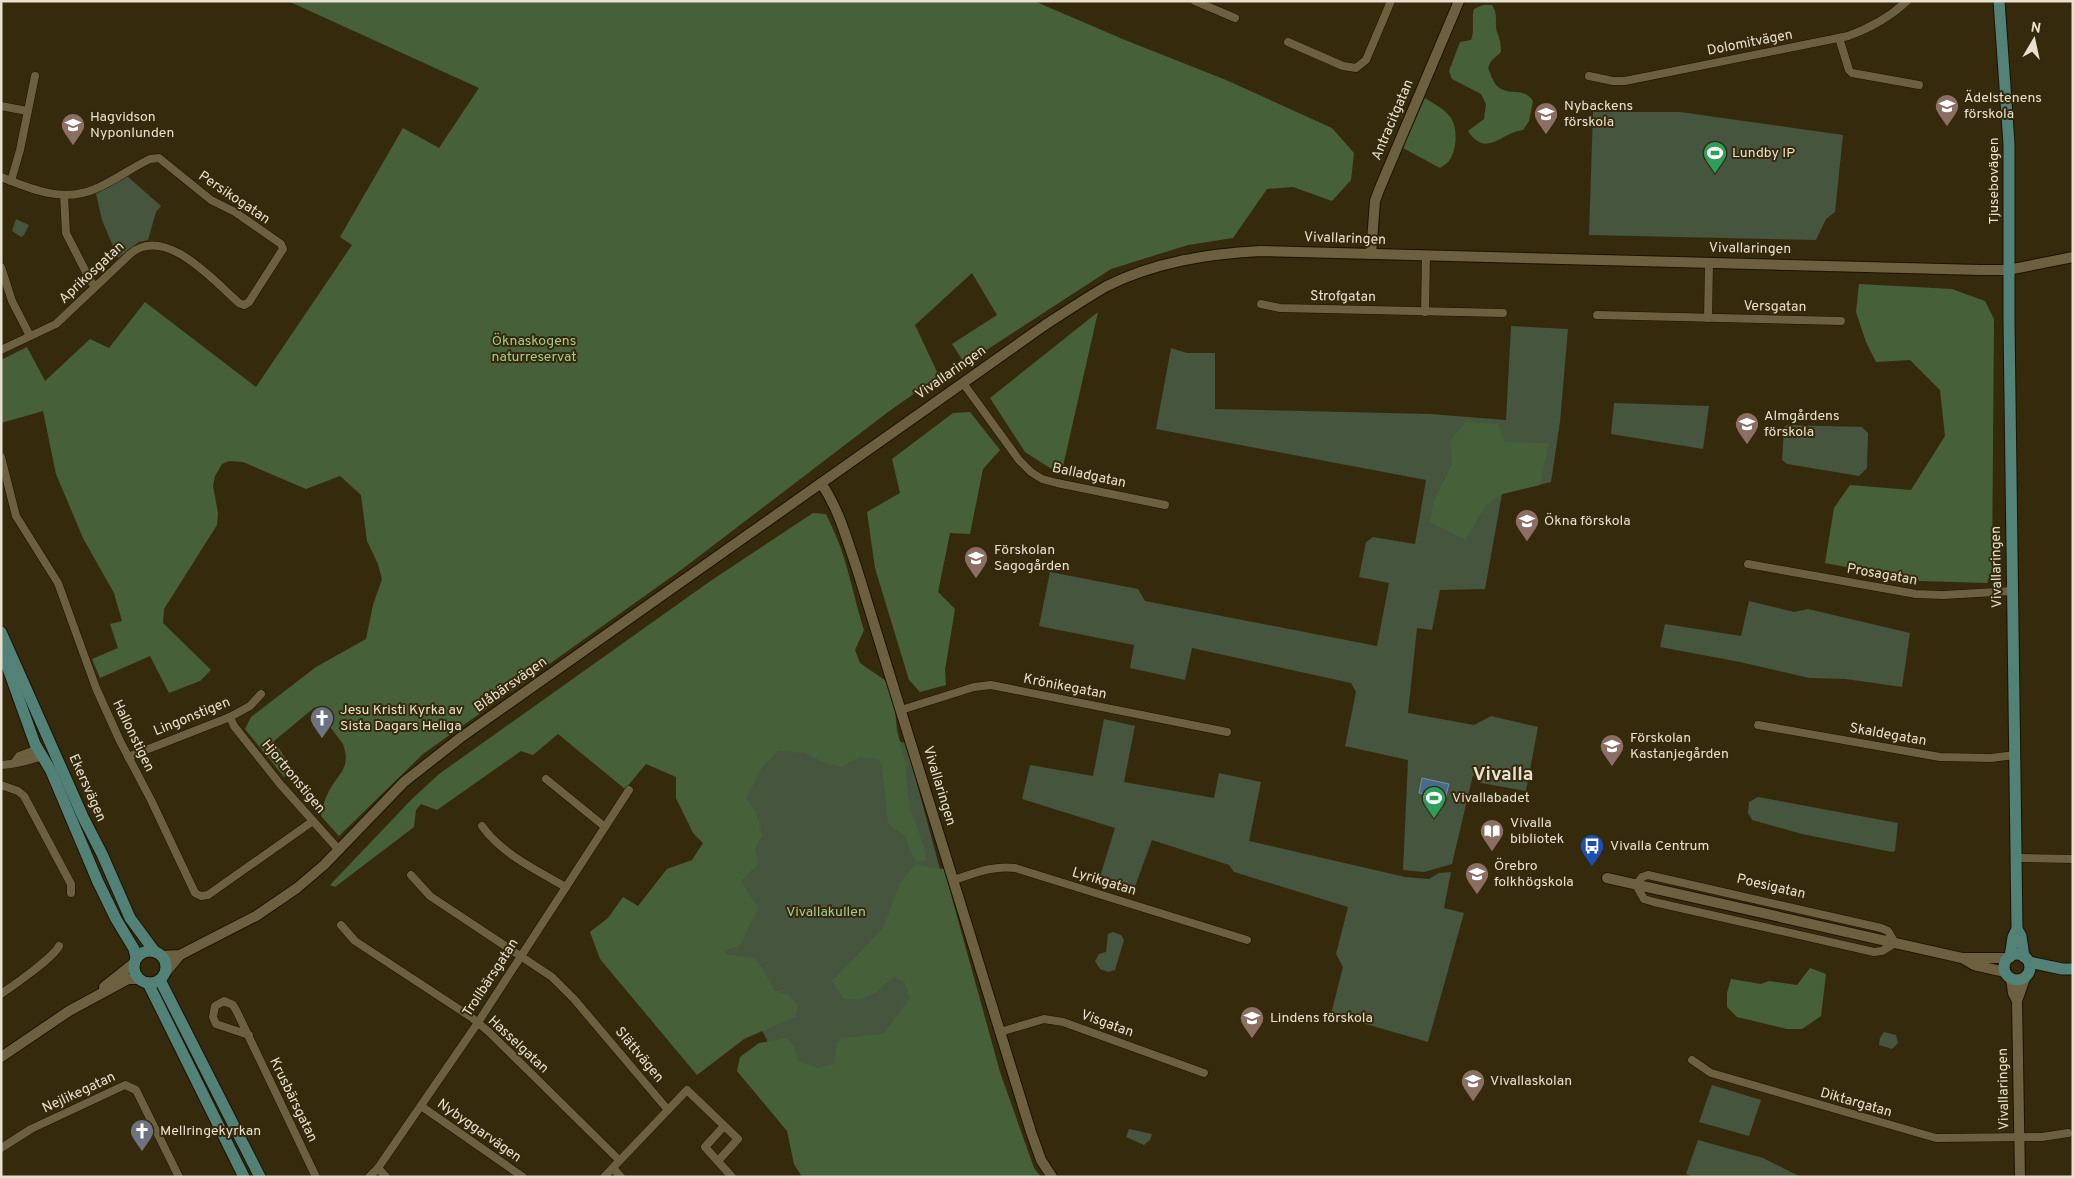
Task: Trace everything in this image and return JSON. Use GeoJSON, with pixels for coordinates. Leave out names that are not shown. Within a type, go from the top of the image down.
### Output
{"type":"FeatureCollection","features":[{"type":"Feature","properties":{"kind":"main road","name":"Tjusebovägen"},"geometry":{"type":"LineString","coordinates":[[1999,1],[2009,144],[2008,270]]}},
{"type":"Feature","properties":{"kind":"main road","name":"Vivallaringen"},"geometry":{"type":"LineString","coordinates":[[2008,270],[2017,929],[2013,937],[2009,958]]}},
{"type":"Feature","properties":{"kind":"main road","name":"Ekersvägen"},"geometry":{"type":"LineString","coordinates":[[1,632],[130,918],[158,954]]}},
{"type":"Feature","properties":{"kind":"main road","name":"Ekersvägen"},"geometry":{"type":"LineString","coordinates":[[1,649],[17,688],[29,727],[60,790],[98,882],[116,919],[134,949],[135,960]]}},
{"type":"Feature","properties":{"kind":"main road"},"geometry":{"type":"LineString","coordinates":[[40,752],[53,747]]}},
{"type":"Feature","properties":{"kind":"main road","name":"Vivallaringen"},"geometry":{"type":"LineString","coordinates":[[2017,929],[2021,936],[2026,959]]}},
{"type":"Feature","properties":{"kind":"main road"},"geometry":{"type":"LineString","coordinates":[[244,1177],[144,981],[135,973],[135,960],[143,952],[158,954],[165,964],[162,976],[260,1177]]}},
{"type":"Feature","properties":{"kind":"main road"},"geometry":{"type":"LineString","coordinates":[[2016,955],[2067,969],[2026,976],[2017,980],[2008,975],[2004,966],[2009,958],[2016,955]]}},
{"type":"Feature","properties":{"kind":"main road"},"geometry":{"type":"LineString","coordinates":[[2026,959],[2030,967],[2026,976]]}},
{"type":"Feature","properties":{"kind":"main road"},"geometry":{"type":"LineString","coordinates":[[144,981],[162,976]]}},
{"type":"Feature","properties":{"kind":"street"},"geometry":{"type":"LineString","coordinates":[[1195,1],[1235,18]]}},
{"type":"Feature","properties":{"kind":"street"},"geometry":{"type":"LineString","coordinates":[[1288,42],[1343,66],[1356,68],[1366,60],[1391,1]]}},
{"type":"Feature","properties":{"kind":"street","name":"Antracitgatan"},"geometry":{"type":"LineString","coordinates":[[1372,254],[1375,201],[1389,163],[1460,1]]}},
{"type":"Feature","properties":{"kind":"street","name":"Dolomitvägen"},"geometry":{"type":"LineString","coordinates":[[1589,76],[1625,82],[1839,38],[1877,24],[1907,1]]}},
{"type":"Feature","properties":{"kind":"street"},"geometry":{"type":"LineString","coordinates":[[1839,38],[1849,70],[1852,73],[1919,85]]}},
{"type":"Feature","properties":{"kind":"street"},"geometry":{"type":"LineString","coordinates":[[11,181],[20,150],[35,76]]}},
{"type":"Feature","properties":{"kind":"street"},"geometry":{"type":"LineString","coordinates":[[1,106],[27,111]]}},
{"type":"Feature","properties":{"kind":"street","name":"Persikogatan"},"geometry":{"type":"LineString","coordinates":[[1,177],[41,193],[79,194],[95,189],[152,158],[159,158],[211,200],[235,212],[280,244],[283,248],[282,253]]}},
{"type":"Feature","properties":{"kind":"street"},"geometry":{"type":"LineString","coordinates":[[64,195],[66,233],[95,287]]}},
{"type":"Feature","properties":{"kind":"street","name":"Aprikosgatan"},"geometry":{"type":"LineString","coordinates":[[1,350],[56,324],[133,251],[141,246],[154,245],[185,256],[239,303],[244,304],[249,302],[282,253]]}},
{"type":"Feature","properties":{"kind":"street","name":"Vivallaringen"},"geometry":{"type":"LineString","coordinates":[[1052,1177],[1041,1160],[1031,1132],[839,517],[829,494],[821,483],[1081,302],[1108,286],[1152,268],[1193,258],[1237,252],[2008,270]]}},
{"type":"Feature","properties":{"kind":"street"},"geometry":{"type":"LineString","coordinates":[[1425,312],[1426,256]]}},
{"type":"Feature","properties":{"kind":"street"},"geometry":{"type":"LineString","coordinates":[[2008,270],[2073,257]]}},
{"type":"Feature","properties":{"kind":"street"},"geometry":{"type":"LineString","coordinates":[[1708,318],[1709,263]]}},
{"type":"Feature","properties":{"kind":"street"},"geometry":{"type":"LineString","coordinates":[[1,267],[12,301],[30,336]]}},
{"type":"Feature","properties":{"kind":"street","name":"Strofgatan"},"geometry":{"type":"LineString","coordinates":[[1261,304],[1280,308],[1503,313]]}},
{"type":"Feature","properties":{"kind":"street","name":"Versgatan"},"geometry":{"type":"LineString","coordinates":[[1596,315],[1841,321]]}},
{"type":"Feature","properties":{"kind":"street","name":"Balladgatan"},"geometry":{"type":"LineString","coordinates":[[963,383],[1019,460],[1031,472],[1042,479],[1165,505]]}},
{"type":"Feature","properties":{"kind":"street","name":"Hallonstigen"},"geometry":{"type":"LineString","coordinates":[[1,457],[16,516],[58,583],[96,688],[195,893],[201,896],[208,895],[313,821]]}},
{"type":"Feature","properties":{"kind":"street","name":"Blåbärsvägen"},"geometry":{"type":"LineString","coordinates":[[162,976],[180,955],[256,916],[297,888],[339,850],[394,792],[434,757],[821,483]]}},
{"type":"Feature","properties":{"kind":"street","name":"Prosagatan"},"geometry":{"type":"LineString","coordinates":[[1748,564],[1922,594],[2013,591]]}},
{"type":"Feature","properties":{"kind":"street","name":"Krönikegatan"},"geometry":{"type":"LineString","coordinates":[[900,710],[974,687],[991,685],[1227,732]]}},
{"type":"Feature","properties":{"kind":"street","name":"Lingonstigen"},"geometry":{"type":"LineString","coordinates":[[128,757],[230,717],[250,706],[261,694]]}},
{"type":"Feature","properties":{"kind":"street","name":"Hjortronstigen"},"geometry":{"type":"LineString","coordinates":[[230,717],[234,726],[274,776],[339,850]]}},
{"type":"Feature","properties":{"kind":"street","name":"Skaldegatan"},"geometry":{"type":"LineString","coordinates":[[1758,726],[1940,757],[1991,758],[2015,755]]}},
{"type":"Feature","properties":{"kind":"street"},"geometry":{"type":"LineString","coordinates":[[1,766],[22,763],[40,752]]}},
{"type":"Feature","properties":{"kind":"street"},"geometry":{"type":"LineString","coordinates":[[546,779],[605,827]]}},
{"type":"Feature","properties":{"kind":"street"},"geometry":{"type":"LineString","coordinates":[[1,785],[18,791],[32,809],[71,884],[71,893]]}},
{"type":"Feature","properties":{"kind":"street","name":"Trollbärsgatan"},"geometry":{"type":"LineString","coordinates":[[369,1177],[378,1168],[477,1024],[629,790]]}},
{"type":"Feature","properties":{"kind":"street"},"geometry":{"type":"LineString","coordinates":[[482,826],[496,843],[566,887]]}},
{"type":"Feature","properties":{"kind":"street"},"geometry":{"type":"LineString","coordinates":[[2016,858],[2073,859]]}},
{"type":"Feature","properties":{"kind":"street","name":"Lyrikgatan"},"geometry":{"type":"LineString","coordinates":[[953,880],[992,868],[1015,868],[1247,940]]}},
{"type":"Feature","properties":{"kind":"street","name":"Slättvägen"},"geometry":{"type":"LineString","coordinates":[[411,875],[430,896],[552,977],[574,999],[668,1110]]}},
{"type":"Feature","properties":{"kind":"street","name":"Poesigatan"},"geometry":{"type":"LineString","coordinates":[[1607,878],[1962,958],[2009,958]]}},
{"type":"Feature","properties":{"kind":"street","name":"Hasselgatan"},"geometry":{"type":"LineString","coordinates":[[341,925],[355,941],[471,1017],[477,1024],[490,1032],[619,1160]]}},
{"type":"Feature","properties":{"kind":"street"},"geometry":{"type":"LineString","coordinates":[[1,994],[20,982],[54,954],[59,946]]}},
{"type":"Feature","properties":{"kind":"street","name":"Blåbärsvägen"},"geometry":{"type":"LineString","coordinates":[[158,954],[180,955]]}},
{"type":"Feature","properties":{"kind":"street","name":"Poesigatan"},"geometry":{"type":"LineString","coordinates":[[1962,958],[1974,965],[2008,975]]}},
{"type":"Feature","properties":{"kind":"street"},"geometry":{"type":"LineString","coordinates":[[104,990],[135,960]]}},
{"type":"Feature","properties":{"kind":"street","name":"Vivallaringen"},"geometry":{"type":"LineString","coordinates":[[2008,975],[2017,1001]]}},
{"type":"Feature","properties":{"kind":"street","name":"Vivallaringen"},"geometry":{"type":"LineString","coordinates":[[2020,1177],[2017,1001],[2026,976]]}},
{"type":"Feature","properties":{"kind":"street"},"geometry":{"type":"LineString","coordinates":[[1,1057],[104,990],[128,980],[144,981]]}},
{"type":"Feature","properties":{"kind":"street","name":"Krusbärsgatan"},"geometry":{"type":"LineString","coordinates":[[249,1034],[216,1024],[213,1012],[215,1006],[224,1001],[233,1005],[249,1034],[316,1177]]}},
{"type":"Feature","properties":{"kind":"street","name":"Visgatan"},"geometry":{"type":"LineString","coordinates":[[1000,1032],[1044,1020],[1063,1022],[1204,1073]]}},
{"type":"Feature","properties":{"kind":"street","name":"Diktargatan"},"geometry":{"type":"LineString","coordinates":[[1692,1060],[1711,1073],[1929,1137],[2042,1137],[2068,1133]]}},
{"type":"Feature","properties":{"kind":"street","name":"Nejlikegatan"},"geometry":{"type":"LineString","coordinates":[[1,1148],[31,1129],[125,1085],[136,1090],[179,1177]]}},
{"type":"Feature","properties":{"kind":"street"},"geometry":{"type":"LineString","coordinates":[[604,1177],[687,1090],[738,1139],[718,1161]]}},
{"type":"Feature","properties":{"kind":"street","name":"Nybyggarvägen"},"geometry":{"type":"LineString","coordinates":[[421,1106],[523,1177]]}},
{"type":"Feature","properties":{"kind":"street"},"geometry":{"type":"LineString","coordinates":[[724,1126],[705,1147],[732,1177]]}},
{"type":"Feature","properties":{"kind":"street"},"geometry":{"type":"LineString","coordinates":[[378,1168],[386,1177]]}},
{"type":"Feature","properties":{"kind":"street"},"geometry":{"type":"LineString","coordinates":[[612,1168],[621,1177]]}},
{"type":"Feature","properties":{"kind":"green space","name":"Öknaskogens naturreservat"},"geometry":{"type":"Polygon","coordinates":[[[288,1],[1034,1],[1226,80],[1332,128],[1354,153],[1351,180],[1332,201],[1293,187],[1267,189],[1233,238],[1188,245],[1111,269],[965,364],[952,344],[997,315],[972,273],[915,325],[939,376],[888,412],[681,570],[423,754],[339,836],[321,816],[327,796],[345,765],[345,753],[343,744],[315,707],[274,741],[293,770],[284,777],[245,729],[251,717],[316,667],[366,639],[373,605],[382,579],[378,564],[367,541],[361,495],[340,476],[306,489],[243,462],[229,461],[222,464],[215,476],[213,486],[218,513],[217,525],[164,609],[163,623],[211,670],[200,681],[169,693],[150,656],[100,678],[92,659],[118,648],[110,624],[122,621],[114,593],[83,538],[56,474],[43,411],[1,423],[1,360],[27,347],[45,381],[90,339],[109,348],[145,302],[256,387],[352,245],[340,237],[403,128],[439,148],[479,88],[288,1]]]}},
{"type":"Feature","properties":{"kind":"green space"},"geometry":{"type":"Polygon","coordinates":[[[1483,5],[1492,5],[1494,9],[1496,28],[1501,44],[1501,52],[1491,61],[1488,68],[1493,80],[1502,89],[1525,94],[1533,101],[1529,121],[1523,130],[1488,144],[1475,139],[1468,131],[1484,119],[1486,104],[1481,94],[1452,79],[1449,71],[1460,42],[1471,40],[1474,9],[1483,5]]]}},
{"type":"Feature","properties":{"kind":"green space"},"geometry":{"type":"Polygon","coordinates":[[[1425,98],[1446,112],[1455,128],[1456,140],[1454,151],[1449,161],[1440,168],[1403,148],[1425,98]]]}},
{"type":"Feature","properties":{"kind":"green space","name":"Lundby IP"},"geometry":{"type":"Polygon","coordinates":[[[1593,112],[1680,112],[1843,135],[1835,212],[1826,219],[1816,240],[1589,235],[1593,112]]]}},
{"type":"Feature","properties":{"kind":"green space"},"geometry":{"type":"Polygon","coordinates":[[[127,176],[161,206],[156,212],[148,240],[139,242],[118,258],[102,220],[96,194],[127,176]]]}},
{"type":"Feature","properties":{"kind":"green space"},"geometry":{"type":"Polygon","coordinates":[[[16,219],[29,225],[21,237],[12,231],[16,219]]]}},
{"type":"Feature","properties":{"kind":"green space"},"geometry":{"type":"Polygon","coordinates":[[[1859,284],[1952,289],[1985,301],[1994,319],[1992,570],[1987,583],[1920,581],[1825,563],[1834,508],[1850,485],[1911,490],[1945,436],[1940,390],[1910,360],[1876,362],[1866,342],[1856,312],[1859,284]]]}},
{"type":"Feature","properties":{"kind":"green space"},"geometry":{"type":"Polygon","coordinates":[[[1098,312],[1061,475],[1025,452],[990,398],[1098,312]]]}},
{"type":"Feature","properties":{"kind":"green space"},"geometry":{"type":"Polygon","coordinates":[[[1511,326],[1568,329],[1560,422],[1551,482],[1502,494],[1485,589],[1440,590],[1432,630],[1417,628],[1408,713],[1474,725],[1491,716],[1538,727],[1526,791],[1481,783],[1473,775],[1452,864],[1424,872],[1403,870],[1408,760],[1345,746],[1356,692],[1351,683],[1192,648],[1185,680],[1130,668],[1134,645],[1039,626],[1050,572],[1138,589],[1145,601],[1377,646],[1389,583],[1359,577],[1366,542],[1373,537],[1415,544],[1426,480],[1156,429],[1171,348],[1187,353],[1215,353],[1215,409],[1430,414],[1506,420],[1511,326]]]}},
{"type":"Feature","properties":{"kind":"green space"},"geometry":{"type":"Polygon","coordinates":[[[1614,403],[1709,406],[1703,449],[1611,434],[1614,403]]]}},
{"type":"Feature","properties":{"kind":"green space"},"geometry":{"type":"Polygon","coordinates":[[[970,412],[1000,450],[983,469],[970,534],[950,533],[938,592],[955,609],[945,670],[946,685],[920,692],[909,680],[875,568],[867,512],[900,493],[892,459],[953,413],[970,412]]]}},
{"type":"Feature","properties":{"kind":"green space"},"geometry":{"type":"Polygon","coordinates":[[[1466,422],[1498,424],[1505,442],[1549,443],[1540,485],[1502,494],[1486,505],[1465,540],[1430,522],[1434,500],[1452,465],[1451,439],[1466,422]]]}},
{"type":"Feature","properties":{"kind":"green space"},"geometry":{"type":"Polygon","coordinates":[[[1787,425],[1862,427],[1868,433],[1867,468],[1859,476],[1787,464],[1782,460],[1784,427],[1787,425]]]}},
{"type":"Feature","properties":{"kind":"green space"},"geometry":{"type":"Polygon","coordinates":[[[813,513],[826,514],[844,556],[864,630],[855,650],[860,663],[886,681],[895,710],[897,730],[905,762],[909,805],[924,847],[926,860],[918,862],[911,855],[905,836],[888,824],[882,767],[879,759],[860,757],[842,767],[822,762],[805,753],[778,751],[762,767],[746,799],[756,812],[762,835],[755,850],[758,865],[741,881],[758,908],[739,947],[725,950],[725,954],[754,958],[765,972],[774,990],[789,995],[798,1006],[795,1017],[744,1039],[697,1075],[600,959],[590,932],[608,918],[623,897],[638,906],[667,869],[692,860],[703,843],[693,833],[676,798],[676,777],[646,764],[625,789],[558,734],[533,755],[521,751],[437,810],[421,804],[416,810],[414,827],[335,887],[330,885],[411,800],[439,774],[709,582],[813,513]]]}},
{"type":"Feature","properties":{"kind":"green space"},"geometry":{"type":"Polygon","coordinates":[[[1749,601],[1794,612],[1808,609],[1910,633],[1902,687],[1846,679],[1809,678],[1740,662],[1660,647],[1665,624],[1741,636],[1749,601]]]}},
{"type":"Feature","properties":{"kind":"green space"},"geometry":{"type":"Polygon","coordinates":[[[1104,719],[1135,726],[1124,782],[1214,798],[1219,773],[1261,782],[1249,841],[1405,877],[1429,879],[1439,873],[1451,872],[1444,908],[1464,913],[1428,1042],[1331,1014],[1343,967],[1336,954],[1348,907],[1234,872],[1229,865],[1152,840],[1133,892],[1099,880],[1115,828],[1022,799],[1030,765],[1093,776],[1104,719]]]}},
{"type":"Feature","properties":{"kind":"green space","name":"Vivallakullen"},"geometry":{"type":"Polygon","coordinates":[[[860,732],[906,743],[944,884],[947,1012],[828,1091],[781,1068],[748,1003],[702,957],[753,746],[860,732]]]}},
{"type":"Feature","properties":{"kind":"green space"},"geometry":{"type":"Polygon","coordinates":[[[1758,797],[1898,823],[1895,851],[1892,852],[1802,834],[1752,820],[1748,813],[1749,802],[1758,797]]]}},
{"type":"Feature","properties":{"kind":"green space"},"geometry":{"type":"Polygon","coordinates":[[[915,865],[944,869],[1000,1072],[1034,1168],[1041,1177],[802,1177],[794,1164],[787,1131],[737,1071],[740,1057],[759,1043],[788,1038],[794,1047],[799,1061],[818,1068],[834,1064],[837,1044],[841,1038],[883,1034],[910,998],[904,982],[894,977],[871,995],[851,999],[843,998],[832,981],[883,928],[900,883],[915,865]]]}},
{"type":"Feature","properties":{"kind":"green space"},"geometry":{"type":"Polygon","coordinates":[[[1113,932],[1121,935],[1124,940],[1115,970],[1108,972],[1100,969],[1095,961],[1099,954],[1106,952],[1108,934],[1113,932]]]}},
{"type":"Feature","properties":{"kind":"green space"},"geometry":{"type":"Polygon","coordinates":[[[1810,968],[1826,974],[1821,1016],[1802,1029],[1787,1029],[1737,1017],[1727,1007],[1727,993],[1731,979],[1761,984],[1769,981],[1797,985],[1810,968]]]}},
{"type":"Feature","properties":{"kind":"green space"},"geometry":{"type":"Polygon","coordinates":[[[1884,1032],[1896,1035],[1898,1043],[1892,1049],[1879,1045],[1880,1038],[1884,1032]]]}},
{"type":"Feature","properties":{"kind":"green space"},"geometry":{"type":"Polygon","coordinates":[[[1712,1085],[1761,1100],[1749,1136],[1699,1122],[1712,1085]]]}},
{"type":"Feature","properties":{"kind":"green space"},"geometry":{"type":"Polygon","coordinates":[[[1129,1129],[1152,1134],[1150,1140],[1144,1145],[1126,1137],[1129,1129]]]}},
{"type":"Feature","properties":{"kind":"green space"},"geometry":{"type":"Polygon","coordinates":[[[1698,1140],[1763,1158],[1801,1177],[1694,1177],[1686,1174],[1698,1140]]]}},
{"type":"Feature","properties":{"kind":"water"},"geometry":{"type":"Polygon","coordinates":[[[1422,778],[1449,784],[1445,799],[1419,793],[1422,778]]]}},
{"type":"Feature","properties":{"kind":"place","name":"Ädelstenens förskola"},"geometry":{"type":"Point","coordinates":[1947,127]}},
{"type":"Feature","properties":{"kind":"place","name":"Nybackens förskola"},"geometry":{"type":"Point","coordinates":[1546,135]}},
{"type":"Feature","properties":{"kind":"place","name":"Hagvidson Nyponlunden"},"geometry":{"type":"Point","coordinates":[73,146]}},
{"type":"Feature","properties":{"kind":"place","name":"Lundby IP"},"geometry":{"type":"Point","coordinates":[1715,174]}},
{"type":"Feature","properties":{"kind":"place","name":"Almgårdens förskola"},"geometry":{"type":"Point","coordinates":[1747,445]}},
{"type":"Feature","properties":{"kind":"place","name":"Ökna förskola"},"geometry":{"type":"Point","coordinates":[1527,542]}},
{"type":"Feature","properties":{"kind":"place","name":"Förskolan Sagogården"},"geometry":{"type":"Point","coordinates":[976,579]}},
{"type":"Feature","properties":{"kind":"place","name":"Jesu Kristi Kyrka av Sista Dagars Heliga"},"geometry":{"type":"Point","coordinates":[322,739]}},
{"type":"Feature","properties":{"kind":"place","name":"Förskolan Kastanjegården"},"geometry":{"type":"Point","coordinates":[1612,767]}},
{"type":"Feature","properties":{"kind":"place","name":"Vivallabadet"},"geometry":{"type":"Point","coordinates":[1434,819]}},
{"type":"Feature","properties":{"kind":"place","name":"Vivalla bibliotek"},"geometry":{"type":"Point","coordinates":[1492,852]}},
{"type":"Feature","properties":{"kind":"place","name":"Vivalla Centrum"},"geometry":{"type":"Point","coordinates":[1592,867]}},
{"type":"Feature","properties":{"kind":"place","name":"Örebro folkhögskola"},"geometry":{"type":"Point","coordinates":[1477,895]}},
{"type":"Feature","properties":{"kind":"place","name":"Lindens förskola"},"geometry":{"type":"Point","coordinates":[1252,1039]}},
{"type":"Feature","properties":{"kind":"place","name":"Vivallaskolan"},"geometry":{"type":"Point","coordinates":[1473,1102]}},
{"type":"Feature","properties":{"kind":"place","name":"Mellringekyrkan"},"geometry":{"type":"Point","coordinates":[142,1152]}},
{"type":"Feature","properties":{"kind":"district","name":"Vivalla"},"geometry":{"type":"Point","coordinates":[1503,775]}}]}
